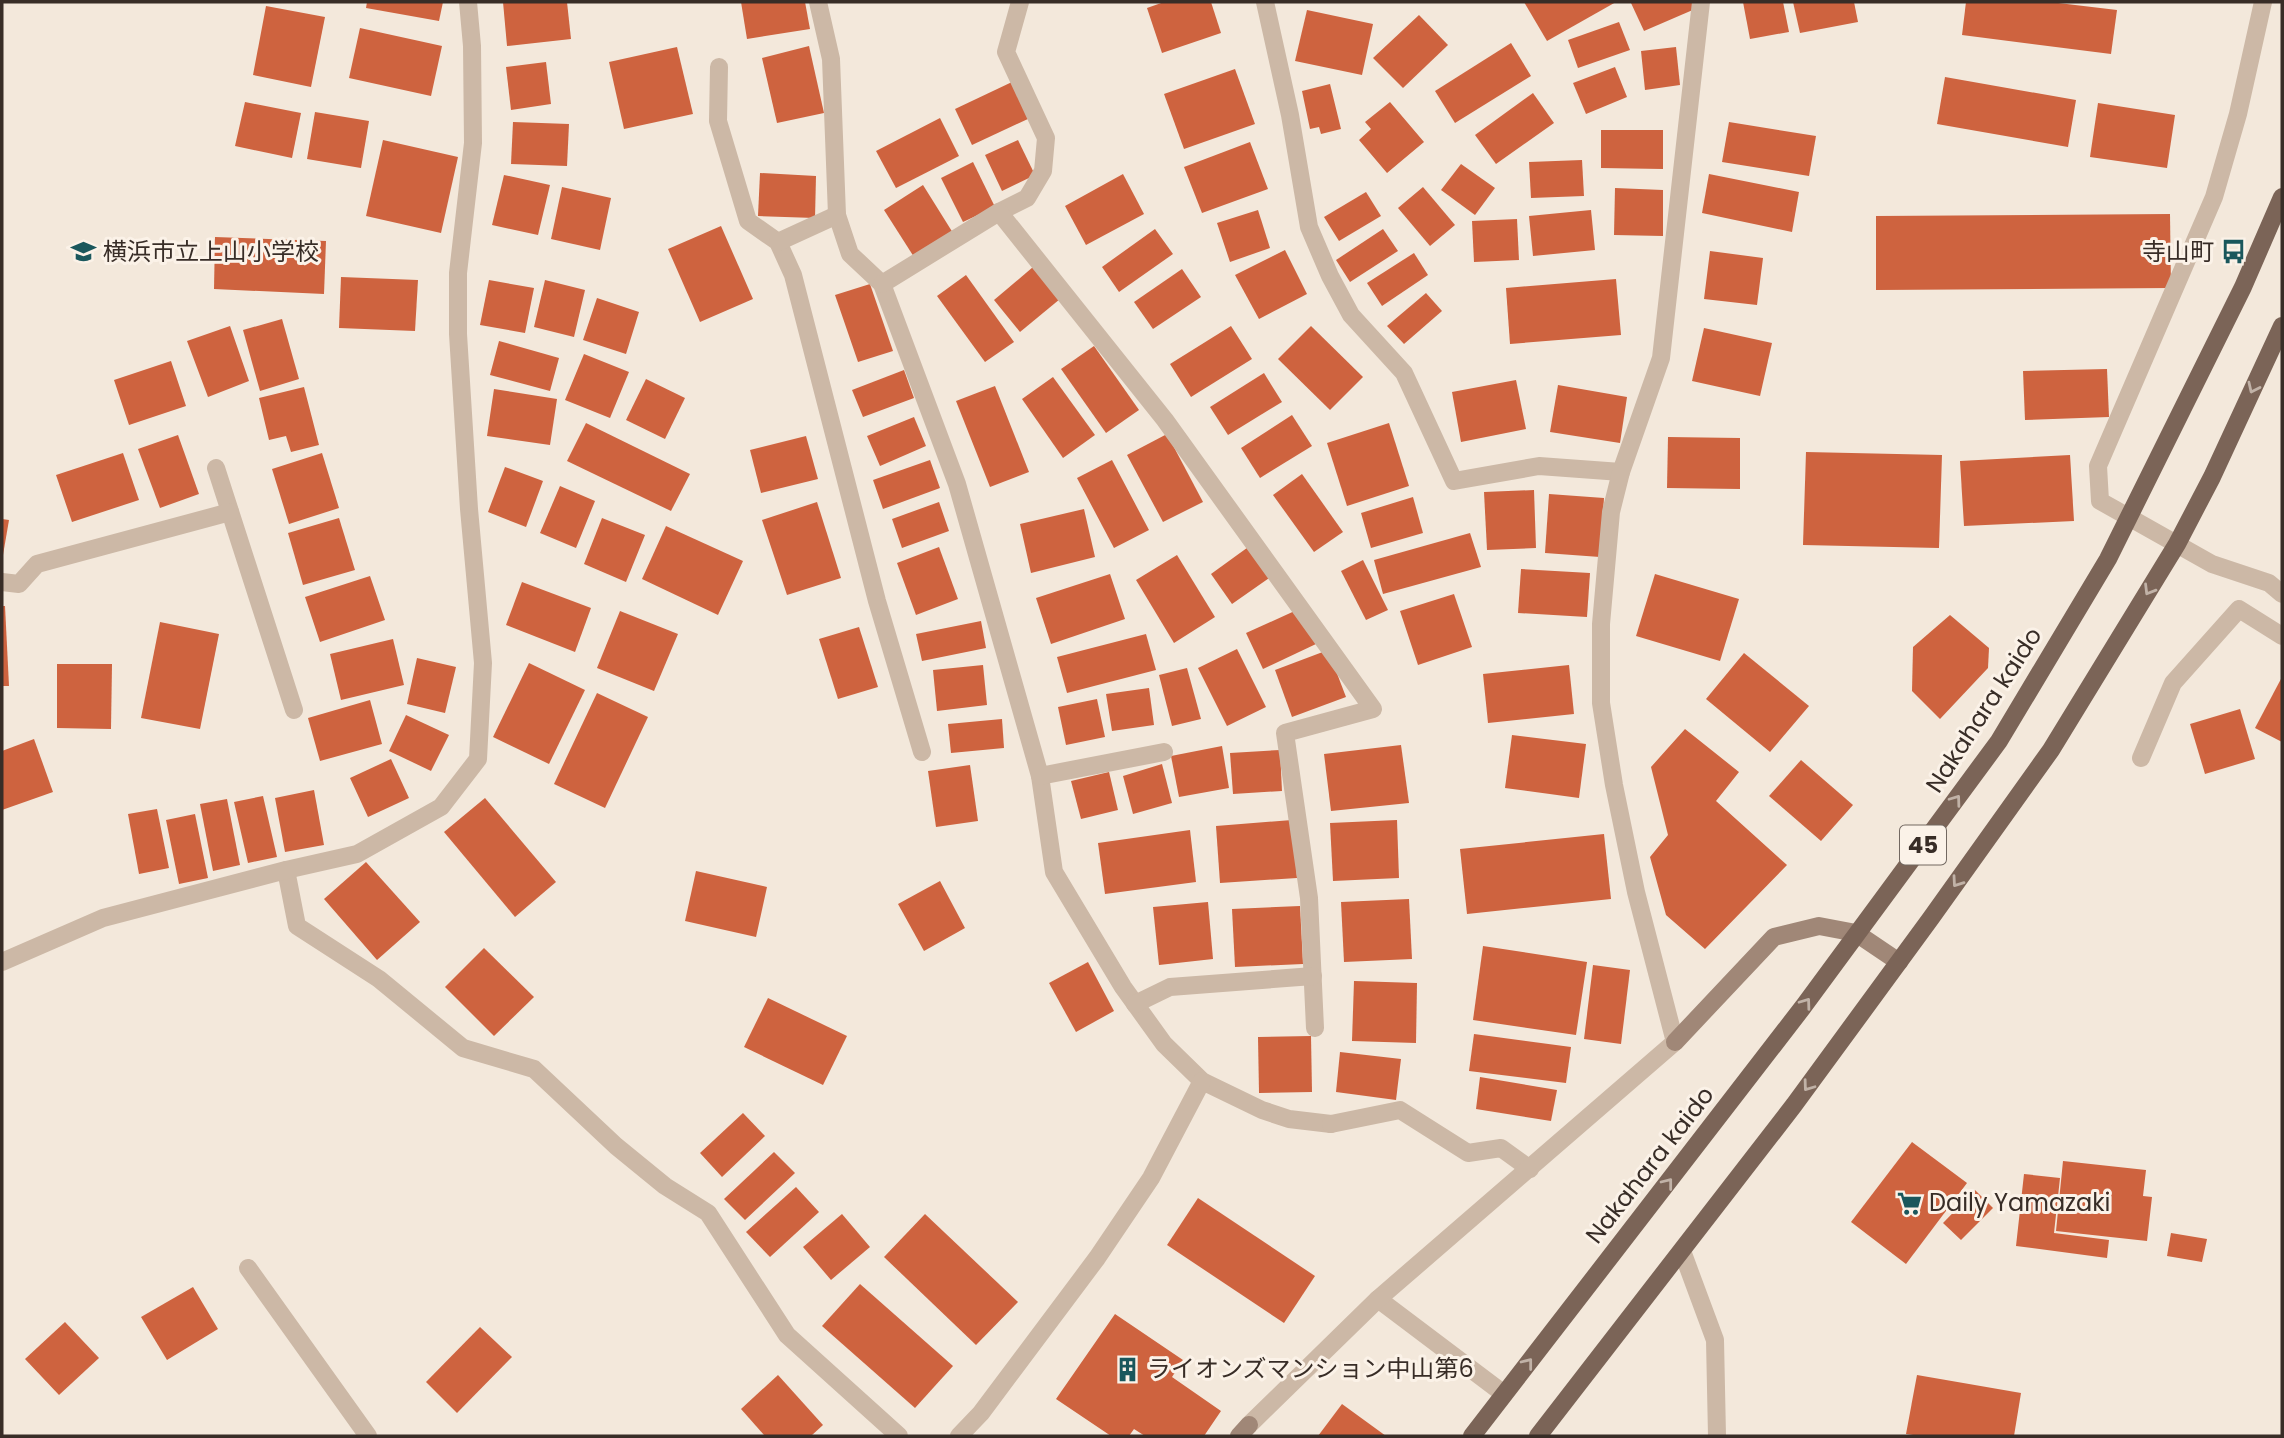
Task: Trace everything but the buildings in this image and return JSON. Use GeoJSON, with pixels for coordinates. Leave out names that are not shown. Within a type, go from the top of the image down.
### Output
{"type":"FeatureCollection","features":[{"type":"Feature","properties":{"kind":"main road","name":"Nakahara kaido"},"geometry":{"type":"LineString","coordinates":[[1472,1436],[1803,1007],[1999,741],[2108,559],[2243,286],[2282,197]]}},
{"type":"Feature","properties":{"kind":"main road","name":"45"},"geometry":{"type":"LineString","coordinates":[[1538,1436],[1803,1094],[2051,750],[2177,544],[2212,477],[2282,326]]}},
{"type":"Feature","properties":{"kind":"street"},"geometry":{"type":"LineString","coordinates":[[2,962],[103,918],[357,854],[441,807],[478,759],[483,663],[469,509],[458,334],[458,273],[474,143],[472,46],[468,2]]}},
{"type":"Feature","properties":{"kind":"street"},"geometry":{"type":"LineString","coordinates":[[818,2],[831,59],[837,215],[850,254],[882,284],[957,484],[1040,776],[1054,872],[1135,1004],[1164,1044],[1202,1081],[1262,1110],[1289,1119],[1331,1124],[1400,1110],[1468,1153],[1501,1148],[1530,1169]]}},
{"type":"Feature","properties":{"kind":"street"},"geometry":{"type":"LineString","coordinates":[[882,284],[999,212],[1027,198],[1043,171],[1046,138],[1006,52],[1020,2]]}},
{"type":"Feature","properties":{"kind":"street"},"geometry":{"type":"LineString","coordinates":[[1265,2],[1290,115],[1309,227],[1330,276],[1351,314],[1404,373],[1454,481],[1539,466],[1621,472]]}},
{"type":"Feature","properties":{"kind":"street"},"geometry":{"type":"LineString","coordinates":[[1675,1042],[1636,892],[1614,785],[1601,703],[1601,624],[1611,512],[1621,472],[1661,358],[1701,2]]}},
{"type":"Feature","properties":{"kind":"street"},"geometry":{"type":"LineString","coordinates":[[2263,2],[2238,114],[2214,197],[2098,466],[2100,501],[2212,564],[2269,583],[2282,594]]}},
{"type":"Feature","properties":{"kind":"street"},"geometry":{"type":"LineString","coordinates":[[719,67],[718,121],[748,221],[778,242],[793,275],[877,601],[922,752]]}},
{"type":"Feature","properties":{"kind":"street"},"geometry":{"type":"LineString","coordinates":[[999,212],[1165,420],[1373,709],[1285,733],[1309,898],[1315,1028]]}},
{"type":"Feature","properties":{"kind":"street"},"geometry":{"type":"LineString","coordinates":[[778,242],[837,215]]}},
{"type":"Feature","properties":{"kind":"street"},"geometry":{"type":"LineString","coordinates":[[216,468],[294,710]]}},
{"type":"Feature","properties":{"kind":"street"},"geometry":{"type":"LineString","coordinates":[[2,582],[19,584],[37,564],[230,512]]}},
{"type":"Feature","properties":{"kind":"street"},"geometry":{"type":"LineString","coordinates":[[2140,758],[2173,683],[2239,609],[2282,636]]}},
{"type":"Feature","properties":{"kind":"street"},"geometry":{"type":"LineString","coordinates":[[1040,776],[1164,752]]}},
{"type":"Feature","properties":{"kind":"street"},"geometry":{"type":"LineString","coordinates":[[286,870],[297,926],[379,979],[463,1048],[534,1069],[626,1154],[665,1186],[708,1213],[787,1335],[899,1436]]}},
{"type":"Feature","properties":{"kind":"street"},"geometry":{"type":"LineString","coordinates":[[1244,1431],[1378,1299],[1675,1042],[1774,937],[1819,926],[1856,933],[1899,962]]}},
{"type":"Feature","properties":{"kind":"street"},"geometry":{"type":"LineString","coordinates":[[1135,1004],[1170,987],[1313,976]]}},
{"type":"Feature","properties":{"kind":"street"},"geometry":{"type":"LineString","coordinates":[[959,1436],[981,1413],[1097,1258],[1151,1178],[1202,1081]]}},
{"type":"Feature","properties":{"kind":"street"},"geometry":{"type":"LineString","coordinates":[[1682,1251],[1715,1340],[1717,1436]]}},
{"type":"Feature","properties":{"kind":"street"},"geometry":{"type":"LineString","coordinates":[[248,1268],[368,1436]]}},
{"type":"Feature","properties":{"kind":"street"},"geometry":{"type":"LineString","coordinates":[[1378,1299],[1504,1394]]}},
{"type":"Feature","properties":{"kind":"place","name":"横浜市立上山小学校"},"geometry":{"type":"Point","coordinates":[83,252]}},
{"type":"Feature","properties":{"kind":"place","name":"寺山町"},"geometry":{"type":"Point","coordinates":[2234,252]}},
{"type":"Feature","properties":{"kind":"place","name":"Daily Yamazaki"},"geometry":{"type":"Point","coordinates":[1909,1203]}},
{"type":"Feature","properties":{"kind":"place","name":"ライオンズマンション中山第6"},"geometry":{"type":"Point","coordinates":[1127,1369]}}]}
